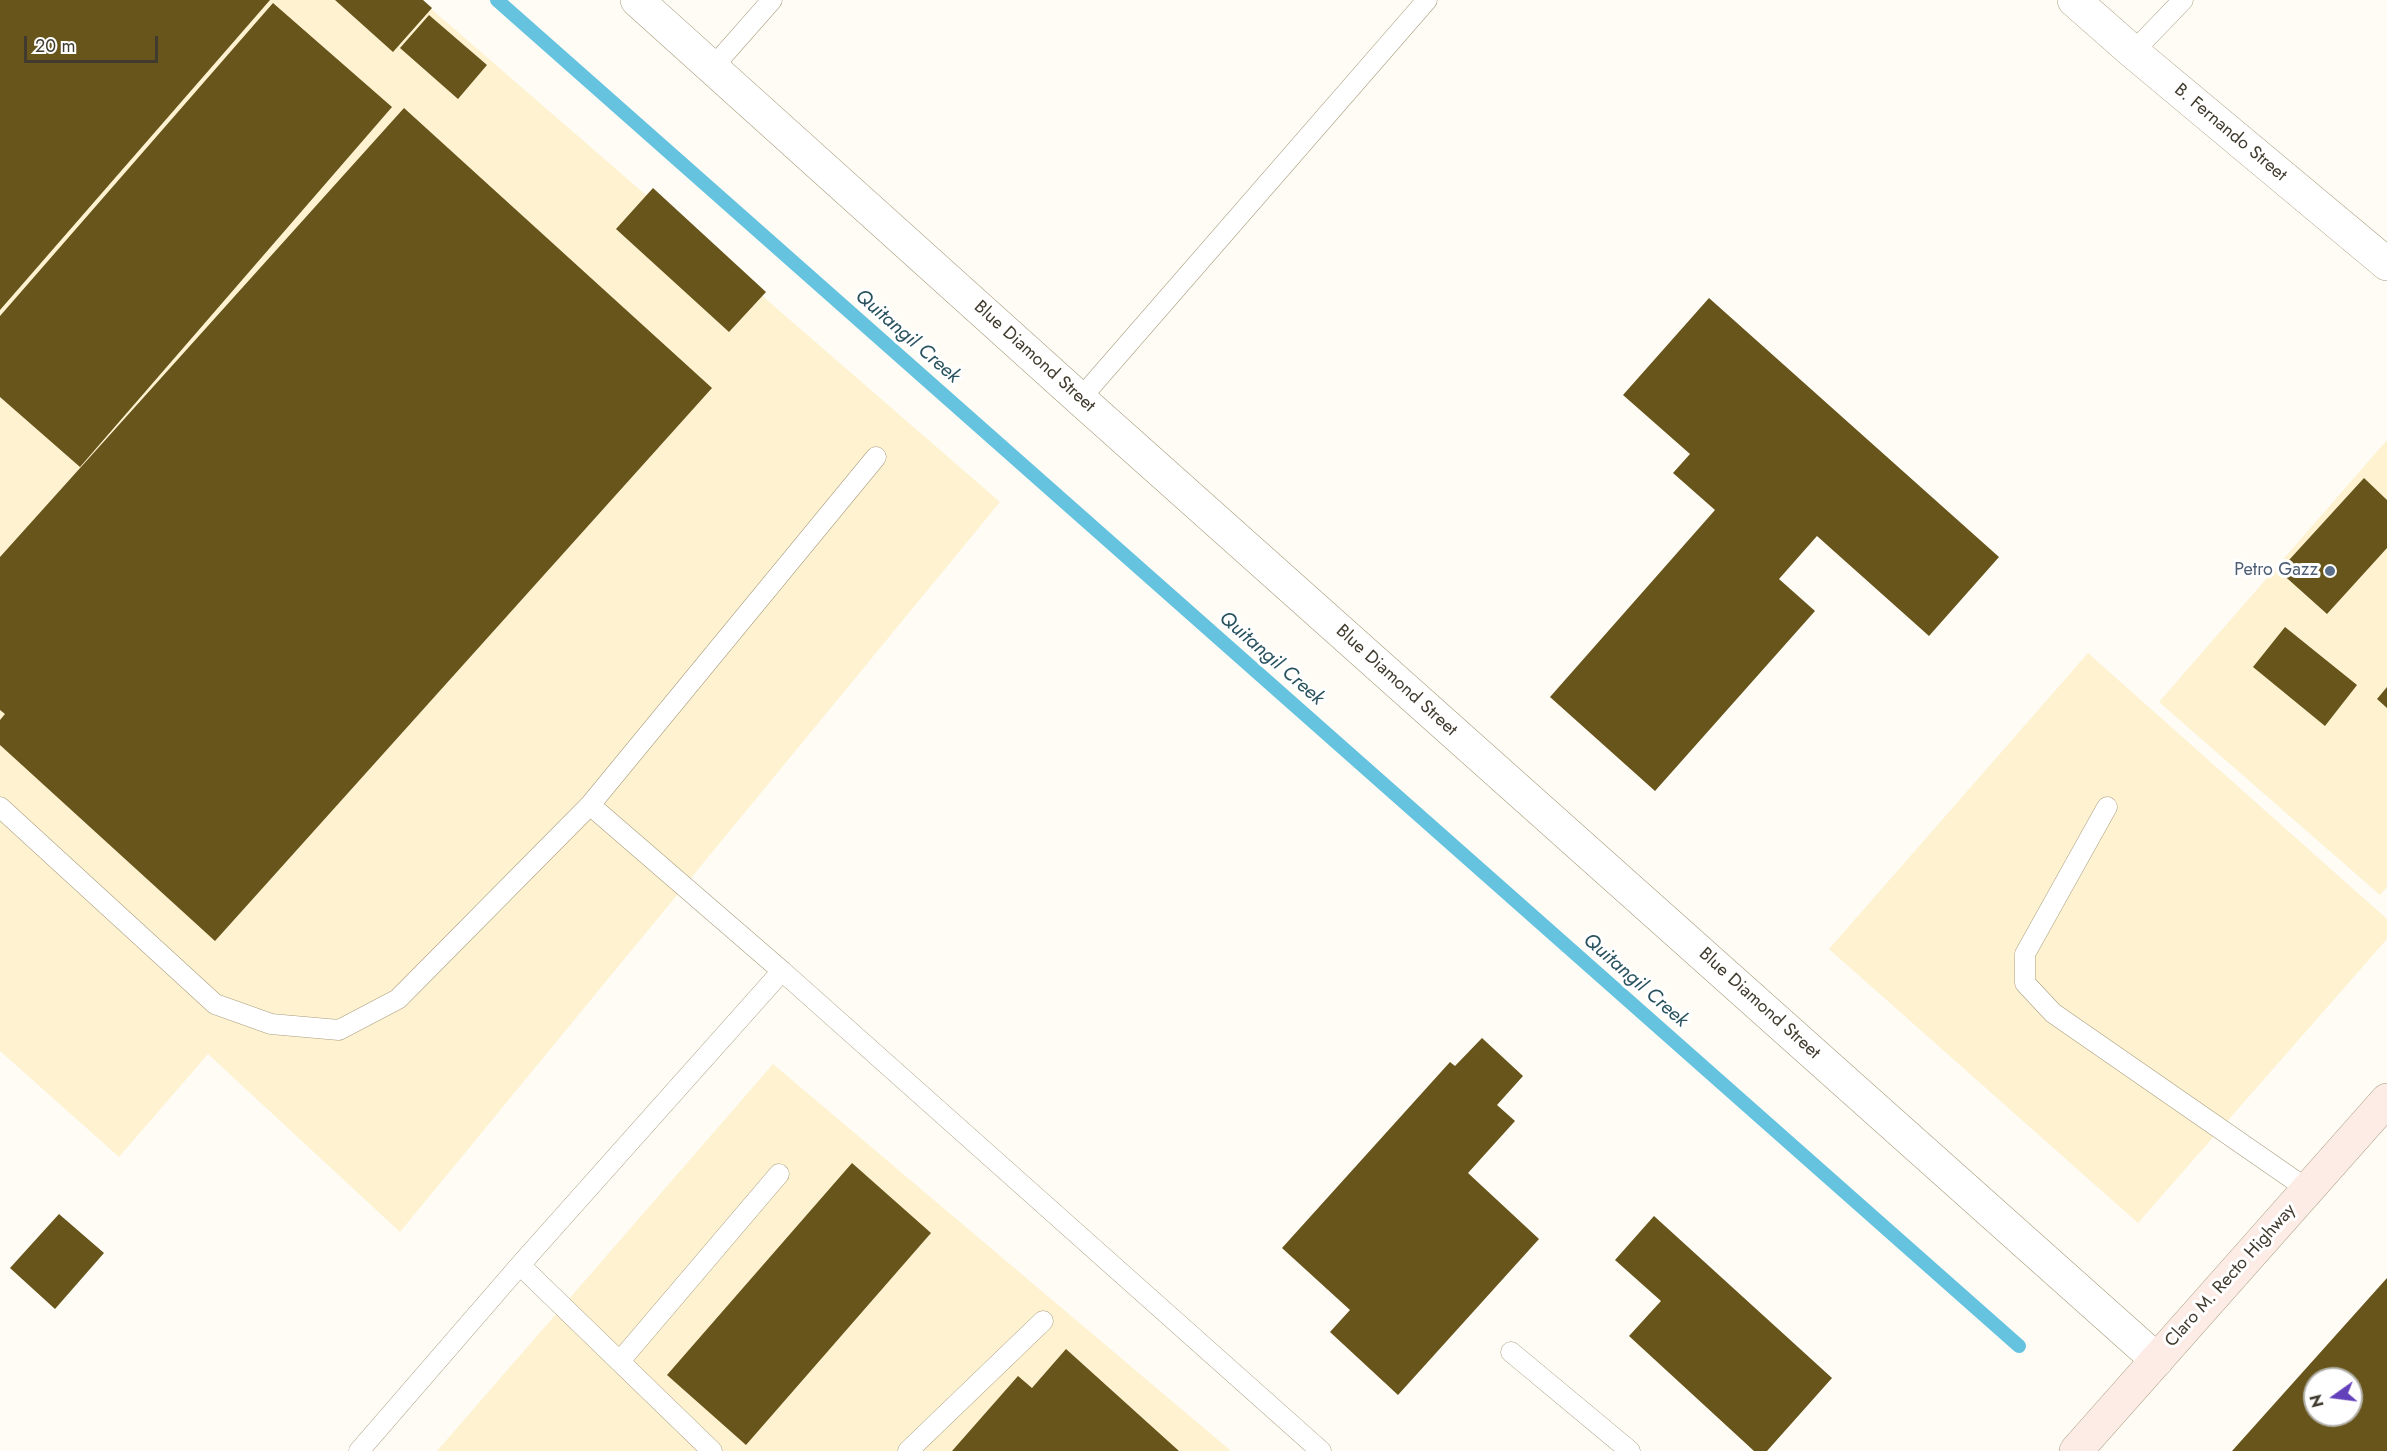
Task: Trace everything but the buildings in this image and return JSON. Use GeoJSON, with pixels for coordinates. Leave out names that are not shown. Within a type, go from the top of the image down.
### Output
{"type":"FeatureCollection","features":[{"type":"Feature","properties":{"kind":"main road","name":"Claro M. Recto Highway"},"geometry":{"type":"LineString","coordinates":[[2076,1451],[2387,1100]]}},
{"type":"Feature","properties":{"kind":"street","name":"Blue Diamond Street"},"geometry":{"type":"LineString","coordinates":[[637,0],[1080,399],[2157,1360]]}},
{"type":"Feature","properties":{"kind":"street","name":"B. Fernando Street"},"geometry":{"type":"LineString","coordinates":[[2074,0],[2387,264]]}},
{"type":"Feature","properties":{"kind":"lane"},"geometry":{"type":"LineString","coordinates":[[713,67],[772,0]]}},
{"type":"Feature","properties":{"kind":"lane"},"geometry":{"type":"LineString","coordinates":[[1080,399],[1427,0]]}},
{"type":"Feature","properties":{"kind":"lane"},"geometry":{"type":"LineString","coordinates":[[2133,52],[2183,0]]}},
{"type":"Feature","properties":{"kind":"lane"},"geometry":{"type":"LineString","coordinates":[[0,807],[215,1004],[271,1024],[339,1030],[398,999],[590,805],[876,457]]}},
{"type":"Feature","properties":{"kind":"lane"},"geometry":{"type":"LineString","coordinates":[[590,805],[782,971],[1321,1451]]}},
{"type":"Feature","properties":{"kind":"lane"},"geometry":{"type":"LineString","coordinates":[[2107,807],[2025,954],[2025,983],[2053,1013],[2307,1189]]}},
{"type":"Feature","properties":{"kind":"lane"},"geometry":{"type":"LineString","coordinates":[[359,1451],[520,1264],[782,971]]}},
{"type":"Feature","properties":{"kind":"lane"},"geometry":{"type":"LineString","coordinates":[[620,1361],[779,1174]]}},
{"type":"Feature","properties":{"kind":"lane"},"geometry":{"type":"LineString","coordinates":[[520,1264],[712,1451]]}},
{"type":"Feature","properties":{"kind":"lane"},"geometry":{"type":"LineString","coordinates":[[908,1451],[1043,1321]]}},
{"type":"Feature","properties":{"kind":"lane"},"geometry":{"type":"LineString","coordinates":[[1511,1352],[1630,1451]]}},
{"type":"Feature","properties":{"kind":"shaded area"},"geometry":{"type":"Polygon","coordinates":[[[0,0],[421,0],[1000,502],[400,1232],[208,1054],[119,1157],[0,1051],[0,0]]]}},
{"type":"Feature","properties":{"kind":"shaded area","name":"Petro Gazz"},"geometry":{"type":"Polygon","coordinates":[[[2387,440],[2387,887],[2380,895],[2159,702],[2387,440]]]}},
{"type":"Feature","properties":{"kind":"shaded area"},"geometry":{"type":"Polygon","coordinates":[[[2088,653],[2387,919],[2387,939],[2138,1223],[1829,949],[2088,653]]]}},
{"type":"Feature","properties":{"kind":"shaded area"},"geometry":{"type":"Polygon","coordinates":[[[773,1064],[1231,1451],[437,1451],[773,1064]]]}},
{"type":"Feature","properties":{"kind":"waterway","name":"Quitangil Creek"},"geometry":{"type":"LineString","coordinates":[[497,0],[2019,1346]]}},
{"type":"Feature","properties":{"kind":"place","name":"Petro Gazz"},"geometry":{"type":"Point","coordinates":[2330,571]}}]}
